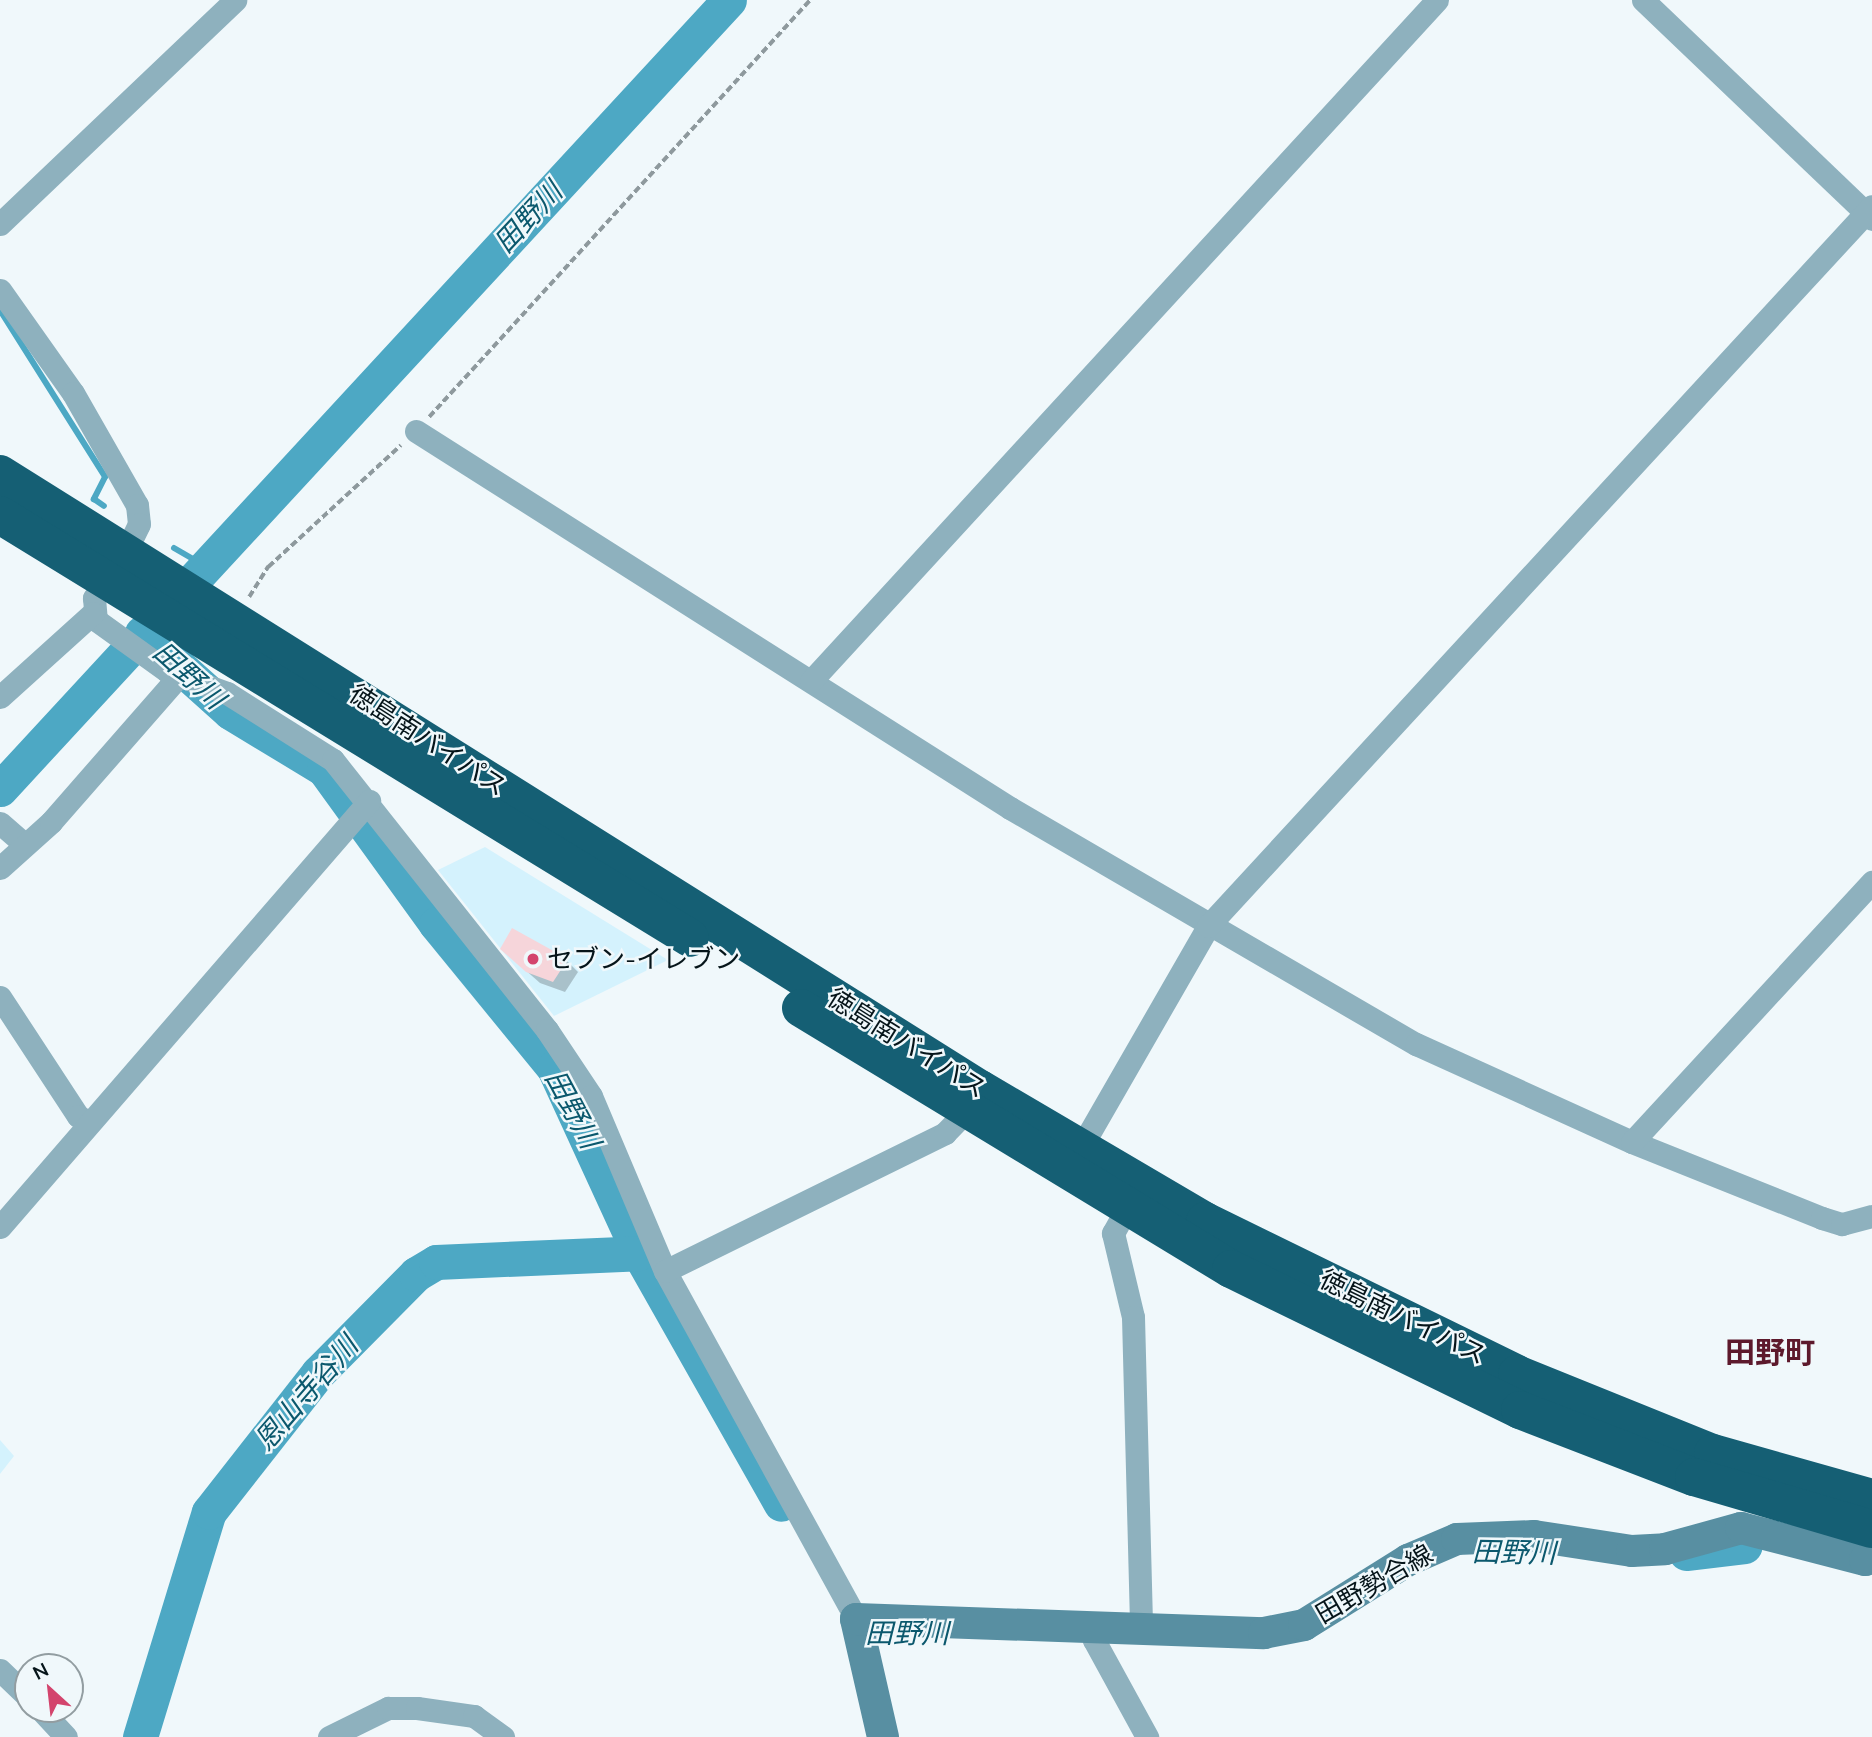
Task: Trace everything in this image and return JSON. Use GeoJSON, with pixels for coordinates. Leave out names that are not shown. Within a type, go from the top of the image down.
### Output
{"type":"FeatureCollection","features":[{"type":"Feature","properties":{"kind":"highway","name":"徳島南バイパス"},"geometry":{"type":"LineString","coordinates":[[0,474],[118,588]]}},
{"type":"Feature","properties":{"kind":"highway","name":"徳島南バイパス"},"geometry":{"type":"LineString","coordinates":[[0,515],[118,588],[222,622],[1080,1149],[1205,1220],[1517,1374],[1713,1453],[1872,1497]]}},
{"type":"Feature","properties":{"kind":"highway","name":"徳島南バイパス"},"geometry":{"type":"LineString","coordinates":[[222,622],[965,1112],[1231,1269],[1520,1410],[1694,1477],[1870,1550]]}},
{"type":"Feature","properties":{"kind":"main road","name":"田野勢合線"},"geometry":{"type":"LineString","coordinates":[[856,1619],[1093,1630],[1141,1627],[1264,1633],[1304,1625],[1429,1549],[1501,1534],[1632,1551],[1665,1549],[1741,1528],[1870,1550]]}},
{"type":"Feature","properties":{"kind":"main road"},"geometry":{"type":"LineString","coordinates":[[856,1619],[884,1737]]}},
{"type":"Feature","properties":{"kind":"street"},"geometry":{"type":"LineString","coordinates":[[0,224],[235,0]]}},
{"type":"Feature","properties":{"kind":"street"},"geometry":{"type":"LineString","coordinates":[[811,681],[1437,0]]}},
{"type":"Feature","properties":{"kind":"street"},"geometry":{"type":"LineString","coordinates":[[1080,1149],[1208,926],[1870,213],[1643,0]]}},
{"type":"Feature","properties":{"kind":"street"},"geometry":{"type":"LineString","coordinates":[[0,290],[125,481],[139,524],[118,588],[0,697]]}},
{"type":"Feature","properties":{"kind":"street"},"geometry":{"type":"LineString","coordinates":[[416,431],[811,681],[1208,926],[1416,1044],[1632,1142],[1842,1224],[1872,1216]]}},
{"type":"Feature","properties":{"kind":"street"},"geometry":{"type":"LineString","coordinates":[[118,588],[173,674],[227,693],[333,760],[362,807],[570,1062],[665,1271],[856,1619]]}},
{"type":"Feature","properties":{"kind":"street"},"geometry":{"type":"LineString","coordinates":[[0,869],[13,834],[173,674]]}},
{"type":"Feature","properties":{"kind":"street"},"geometry":{"type":"LineString","coordinates":[[0,1227],[362,807]]}},
{"type":"Feature","properties":{"kind":"street"},"geometry":{"type":"LineString","coordinates":[[1632,1142],[1872,882]]}},
{"type":"Feature","properties":{"kind":"street"},"geometry":{"type":"LineString","coordinates":[[0,997],[78,1116],[89,1122]]}},
{"type":"Feature","properties":{"kind":"street"},"geometry":{"type":"LineString","coordinates":[[665,1271],[945,1133],[965,1112]]}},
{"type":"Feature","properties":{"kind":"street"},"geometry":{"type":"LineString","coordinates":[[1127,1208],[1113,1233],[1133,1317],[1141,1627]]}},
{"type":"Feature","properties":{"kind":"street"},"geometry":{"type":"LineString","coordinates":[[1093,1630],[1147,1737]]}},
{"type":"Feature","properties":{"kind":"street"},"geometry":{"type":"LineString","coordinates":[[0,1670],[14,1684]]}},
{"type":"Feature","properties":{"kind":"street"},"geometry":{"type":"LineString","coordinates":[[329,1737],[388,1708],[417,1708],[474,1716],[503,1737]]}},
{"type":"Feature","properties":{"kind":"street"},"geometry":{"type":"LineString","coordinates":[[53,1723],[66,1737]]}},
{"type":"Feature","properties":{"kind":"path"},"geometry":{"type":"LineString","coordinates":[[222,622],[268,567],[416,431],[810,0]]}},
{"type":"Feature","properties":{"kind":"shaded area"},"geometry":{"type":"Polygon","coordinates":[[[485,847],[668,960],[554,1016],[438,870],[485,847]]]}},
{"type":"Feature","properties":{"kind":"shaded area"},"geometry":{"type":"Polygon","coordinates":[[[0,1440],[14,1456],[0,1474],[0,1440]]]}},
{"type":"Feature","properties":{"kind":"building"},"geometry":{"type":"Polygon","coordinates":[[[512,928],[568,959],[553,982],[526,972],[500,949],[512,928]]]}},
{"type":"Feature","properties":{"kind":"waterway","name":"田野川"},"geometry":{"type":"LineString","coordinates":[[0,789],[729,0]]}},
{"type":"Feature","properties":{"kind":"waterway"},"geometry":{"type":"LineString","coordinates":[[0,310],[105,477],[94,499],[104,506]]}},
{"type":"Feature","properties":{"kind":"waterway"},"geometry":{"type":"LineString","coordinates":[[174,548],[204,565]]}},
{"type":"Feature","properties":{"kind":"waterway","name":"田野川"},"geometry":{"type":"LineString","coordinates":[[142,633],[230,712],[324,769],[436,924],[554,1068],[639,1253],[781,1504]]}},
{"type":"Feature","properties":{"kind":"waterway","name":"恩山寺谷川"},"geometry":{"type":"LineString","coordinates":[[140,1737],[209,1512],[318,1373],[416,1274],[436,1262],[639,1253]]}},
{"type":"Feature","properties":{"kind":"waterway","name":"田野川"},"geometry":{"type":"LineString","coordinates":[[1686,1553],[1745,1546]]}},
{"type":"Feature","properties":{"kind":"place","name":"セブン-イレブン"},"geometry":{"type":"Point","coordinates":[533,959]}},
{"type":"Feature","properties":{"kind":"district","name":"田野町"},"geometry":{"type":"Point","coordinates":[1770,1352]}}]}
